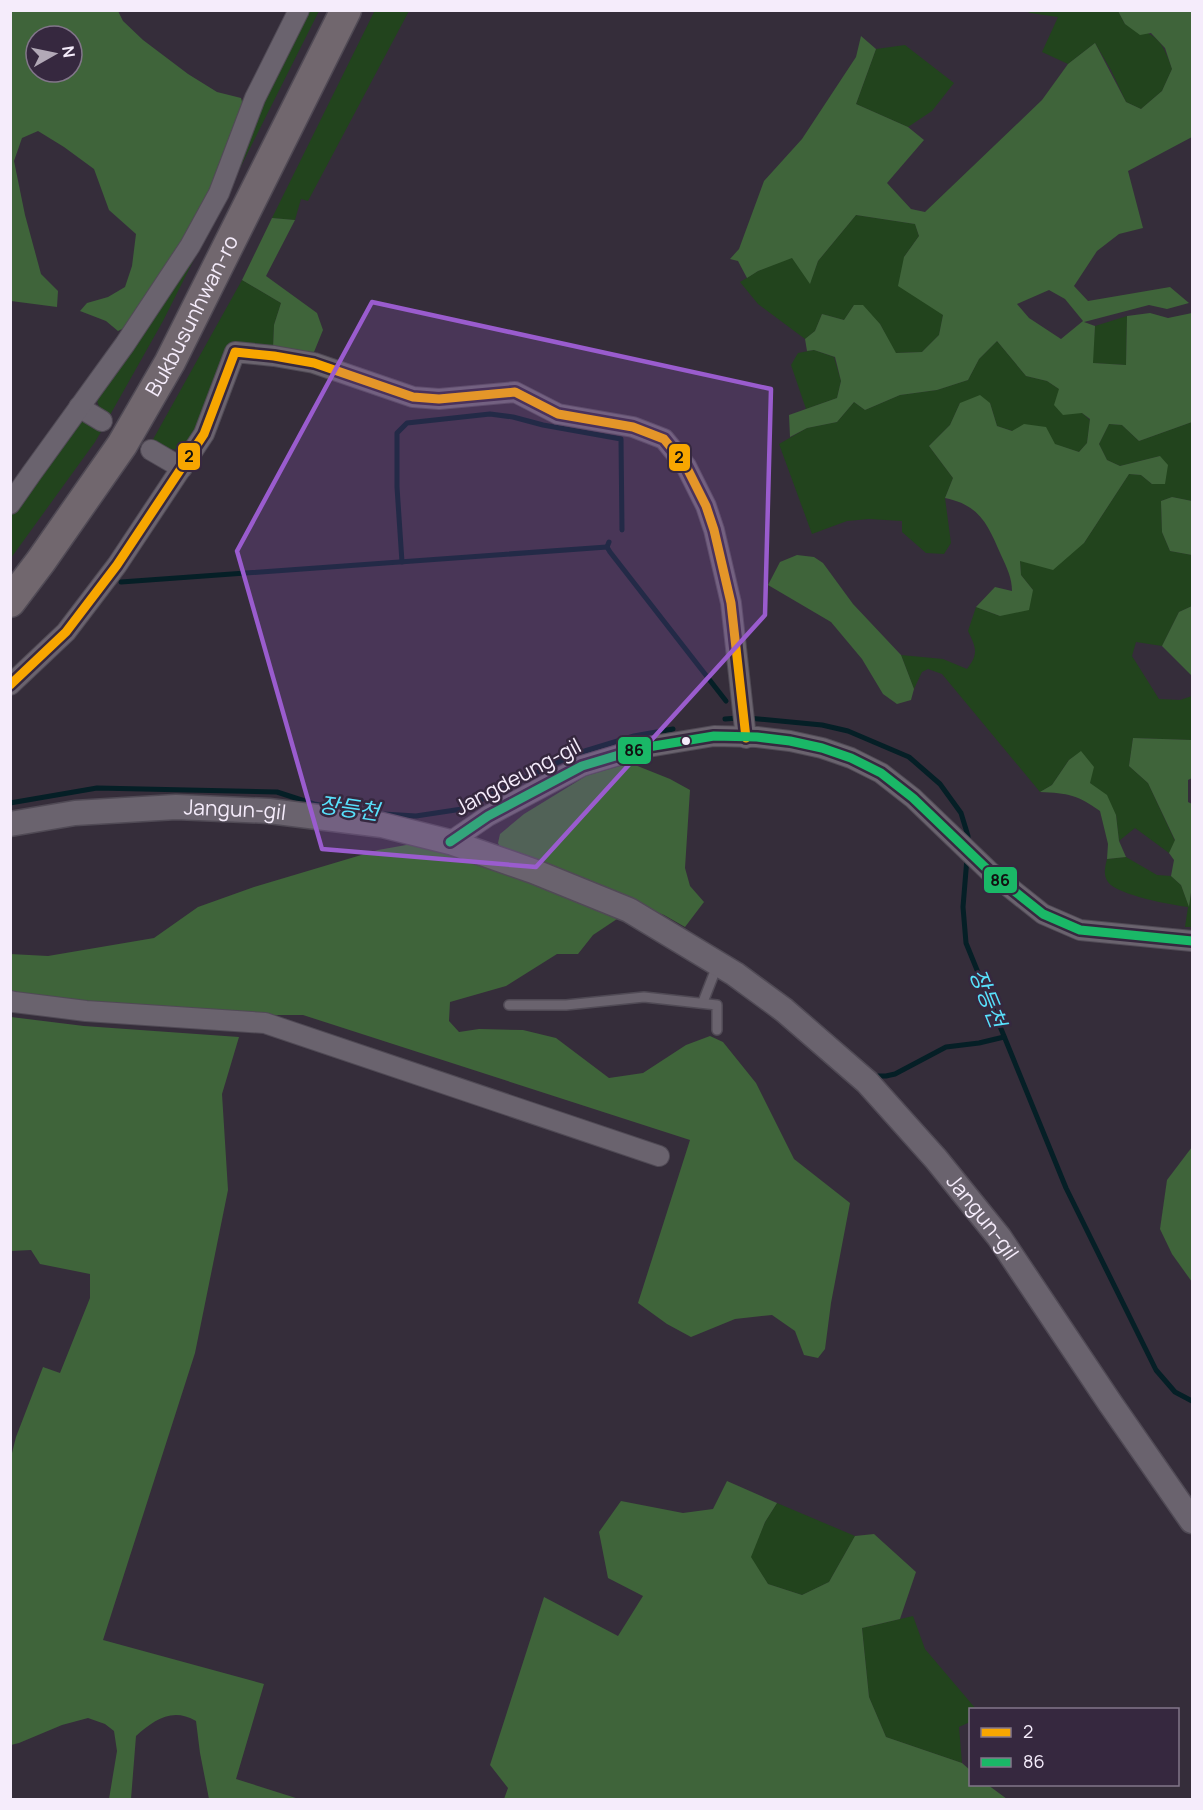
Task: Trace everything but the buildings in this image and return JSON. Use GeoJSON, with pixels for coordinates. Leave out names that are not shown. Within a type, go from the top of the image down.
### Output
{"type":"FeatureCollection","features":[{"type":"Feature","properties":{"kind":"main road","name":"Bukbusunhwan-ro"},"geometry":{"type":"LineString","coordinates":[[10,602],[122,445],[170,362],[346,10]]}},
{"type":"Feature","properties":{"kind":"street"},"geometry":{"type":"LineString","coordinates":[[10,504],[125,344],[190,246],[219,193],[255,98],[299,10]]}},
{"type":"Feature","properties":{"kind":"street"},"geometry":{"type":"LineString","coordinates":[[10,685],[66,632],[117,565],[204,434],[235,352],[314,363],[413,397],[439,399],[515,392],[558,414],[633,427],[664,439],[686,466],[706,506],[714,530],[731,603],[745,724]]}},
{"type":"Feature","properties":{"kind":"street"},"geometry":{"type":"LineString","coordinates":[[79,407],[102,421]]}},
{"type":"Feature","properties":{"kind":"street"},"geometry":{"type":"LineString","coordinates":[[152,450],[182,468]]}},
{"type":"Feature","properties":{"kind":"street","name":"Jangdeung-gil"},"geometry":{"type":"LineString","coordinates":[[450,842],[488,816],[582,766],[642,748],[714,736],[745,724],[790,741],[822,748],[851,758],[881,773],[913,798],[989,871],[1043,914],[1080,930],[1192,941]]}},
{"type":"Feature","properties":{"kind":"street","name":"Jangun-gil"},"geometry":{"type":"LineString","coordinates":[[10,824],[75,813],[188,808],[269,811],[371,824],[450,842],[533,871],[629,910],[718,964],[784,1010],[867,1082],[936,1159],[999,1237],[1192,1521]]}},
{"type":"Feature","properties":{"kind":"street"},"geometry":{"type":"LineString","coordinates":[[10,1001],[86,1011],[265,1023],[659,1156]]}},
{"type":"Feature","properties":{"kind":"lane"},"geometry":{"type":"LineString","coordinates":[[703,1002],[718,964]]}},
{"type":"Feature","properties":{"kind":"lane"},"geometry":{"type":"LineString","coordinates":[[509,1005],[566,1005],[644,997],[703,1002],[717,1005],[717,1030]]}},
{"type":"Feature","properties":{"kind":"highlighted area"},"geometry":{"type":"Polygon","coordinates":[[[372,302],[771,389],[765,615],[536,867],[322,849],[237,551],[372,302]]]}},
{"type":"Feature","properties":{"kind":"green space"},"geometry":{"type":"Polygon","coordinates":[[[375,10],[409,11],[308,201],[301,199],[295,220],[272,218],[375,10]]]}},
{"type":"Feature","properties":{"kind":"green space"},"geometry":{"type":"Polygon","coordinates":[[[11,11],[118,11],[123,21],[143,40],[188,74],[217,92],[241,98],[245,112],[213,190],[185,242],[126,327],[118,331],[106,321],[80,311],[87,303],[108,297],[125,287],[132,266],[136,234],[109,210],[94,169],[38,131],[22,138],[14,161],[25,215],[41,274],[58,291],[57,307],[11,301],[11,11]]]}},
{"type":"Feature","properties":{"kind":"green space"},"geometry":{"type":"Polygon","coordinates":[[[305,11],[319,11],[163,321],[110,415],[100,408],[97,398],[260,100],[305,11]]]}},
{"type":"Feature","properties":{"kind":"green space"},"geometry":{"type":"Polygon","coordinates":[[[1026,11],[1118,11],[1125,24],[1151,35],[1164,50],[1172,69],[1162,91],[1141,109],[1126,102],[1095,43],[1068,64],[1042,52],[1058,17],[1026,11]]]}},
{"type":"Feature","properties":{"kind":"green space"},"geometry":{"type":"Polygon","coordinates":[[[1118,11],[1192,11],[1192,137],[1128,171],[1143,228],[1119,234],[1097,251],[1074,286],[1088,301],[1170,287],[1189,303],[1167,309],[1149,305],[1084,322],[1095,326],[1093,363],[1126,365],[1127,316],[1150,313],[1168,318],[1192,313],[1192,422],[1139,441],[1122,425],[1109,424],[1099,444],[1107,460],[1120,466],[1160,456],[1168,465],[1165,484],[1152,484],[1141,475],[1129,474],[1084,543],[1053,570],[1020,561],[1021,575],[1033,590],[1029,610],[1000,616],[976,607],[995,587],[1012,591],[1007,569],[992,534],[975,511],[957,501],[945,498],[953,478],[929,446],[950,425],[960,403],[980,395],[990,403],[997,426],[1012,431],[1024,424],[1046,427],[1055,444],[1079,452],[1087,443],[1090,419],[1082,413],[1063,415],[1054,405],[1059,389],[1047,381],[1026,376],[997,341],[979,359],[968,380],[937,390],[900,395],[865,410],[854,402],[837,422],[807,428],[790,437],[789,415],[837,398],[841,381],[835,357],[814,350],[807,351],[805,339],[815,331],[822,314],[844,320],[854,305],[863,305],[880,324],[896,353],[922,352],[939,335],[943,315],[898,286],[904,257],[919,236],[915,224],[856,215],[818,261],[810,284],[792,258],[758,271],[747,278],[738,261],[730,259],[739,249],[764,181],[802,139],[856,57],[861,36],[876,49],[856,104],[908,127],[924,140],[887,183],[911,209],[925,212],[1042,100],[1068,64],[1095,43],[1126,102],[1141,109],[1162,91],[1172,69],[1165,48],[1151,33],[1140,35],[1125,24],[1118,11]],[[1049,290],[1017,304],[1029,318],[1061,339],[1083,321],[1065,299],[1049,290]]]}},
{"type":"Feature","properties":{"kind":"green space"},"geometry":{"type":"Polygon","coordinates":[[[905,45],[954,83],[932,111],[908,127],[856,104],[876,49],[905,45]]]}},
{"type":"Feature","properties":{"kind":"green space"},"geometry":{"type":"Polygon","coordinates":[[[856,215],[915,224],[919,236],[904,257],[943,315],[939,335],[922,352],[895,353],[880,324],[854,305],[844,320],[822,314],[815,331],[805,339],[758,304],[740,282],[758,271],[792,257],[810,283],[818,261],[856,215]]]}},
{"type":"Feature","properties":{"kind":"green space"},"geometry":{"type":"Polygon","coordinates":[[[272,218],[295,220],[266,276],[317,313],[323,330],[314,352],[273,349],[274,325],[281,303],[242,280],[272,218]]]}},
{"type":"Feature","properties":{"kind":"green space"},"geometry":{"type":"Polygon","coordinates":[[[242,280],[281,303],[274,325],[273,349],[232,344],[190,447],[170,449],[151,443],[242,280]]]}},
{"type":"Feature","properties":{"kind":"green space"},"geometry":{"type":"Polygon","coordinates":[[[1127,316],[1126,365],[1092,363],[1095,326],[1127,316]]]}},
{"type":"Feature","properties":{"kind":"green space"},"geometry":{"type":"Polygon","coordinates":[[[997,341],[1026,376],[1047,381],[1059,389],[1090,420],[1087,443],[1079,452],[997,426],[990,403],[960,403],[950,425],[929,446],[953,478],[945,498],[951,543],[944,554],[926,553],[902,532],[902,521],[869,519],[847,521],[812,534],[779,444],[807,428],[837,422],[854,402],[865,410],[900,395],[937,390],[968,380],[979,359],[997,341]]]}},
{"type":"Feature","properties":{"kind":"green space"},"geometry":{"type":"Polygon","coordinates":[[[814,350],[834,357],[841,381],[837,398],[806,409],[791,365],[798,353],[814,350]]]}},
{"type":"Feature","properties":{"kind":"green space"},"geometry":{"type":"Polygon","coordinates":[[[81,418],[105,425],[11,558],[11,515],[74,422],[81,418]]]}},
{"type":"Feature","properties":{"kind":"green space"},"geometry":{"type":"Polygon","coordinates":[[[1192,422],[1192,501],[1172,497],[1161,501],[1162,532],[1170,551],[1192,555],[1192,606],[1179,612],[1162,646],[1136,642],[1132,656],[1159,699],[1180,700],[1192,696],[1192,740],[1133,738],[1129,766],[1148,783],[1175,841],[1169,853],[1135,828],[1119,841],[1116,815],[1090,783],[1081,752],[1069,760],[1052,785],[1040,792],[942,674],[928,669],[922,672],[914,689],[901,655],[943,659],[967,669],[975,654],[968,631],[976,607],[1000,616],[1033,590],[1021,575],[1020,561],[1084,543],[1129,474],[1141,475],[1152,484],[1160,456],[1120,466],[1107,460],[1099,444],[1109,424],[1122,425],[1139,441],[1192,422]]]}},
{"type":"Feature","properties":{"kind":"green space"},"geometry":{"type":"Polygon","coordinates":[[[1172,497],[1192,501],[1192,555],[1170,551],[1162,532],[1161,501],[1172,497]]]}},
{"type":"Feature","properties":{"kind":"green space"},"geometry":{"type":"Polygon","coordinates":[[[797,555],[814,557],[823,563],[853,604],[901,655],[914,689],[911,700],[897,704],[883,694],[862,659],[831,622],[768,585],[780,562],[797,555]]]}},
{"type":"Feature","properties":{"kind":"green space"},"geometry":{"type":"Polygon","coordinates":[[[1192,606],[1192,676],[1162,646],[1179,612],[1192,606]]]}},
{"type":"Feature","properties":{"kind":"green space"},"geometry":{"type":"Polygon","coordinates":[[[1133,738],[1192,740],[1192,778],[1188,780],[1188,802],[1192,804],[1192,885],[1189,907],[1181,885],[1171,876],[1174,860],[1169,853],[1175,840],[1148,783],[1129,766],[1133,738]]]}},
{"type":"Feature","properties":{"kind":"green space"},"geometry":{"type":"Polygon","coordinates":[[[1081,751],[1094,767],[1090,783],[1107,795],[1116,815],[1119,841],[1126,857],[1107,859],[1108,844],[1100,811],[1072,796],[1040,792],[1052,785],[1069,760],[1081,751]]]}},
{"type":"Feature","properties":{"kind":"green space"},"geometry":{"type":"Polygon","coordinates":[[[630,763],[670,779],[690,790],[685,868],[690,886],[704,902],[685,927],[664,915],[501,849],[498,843],[500,834],[524,814],[586,776],[630,763]]]}},
{"type":"Feature","properties":{"kind":"green space"},"geometry":{"type":"Polygon","coordinates":[[[423,842],[623,915],[593,935],[578,954],[557,954],[506,986],[450,1002],[449,1021],[459,1032],[479,1029],[523,1030],[556,1038],[609,1078],[643,1073],[686,1045],[710,1036],[723,1042],[756,1083],[794,1159],[850,1203],[831,1303],[825,1349],[818,1358],[804,1355],[795,1331],[772,1315],[735,1319],[691,1337],[667,1324],[638,1303],[690,1140],[303,1015],[267,1015],[86,1002],[16,994],[11,991],[10,954],[48,956],[154,938],[198,907],[254,887],[378,850],[423,842]]]}},
{"type":"Feature","properties":{"kind":"green space"},"geometry":{"type":"Polygon","coordinates":[[[1126,857],[1157,875],[1171,876],[1181,885],[1189,906],[1192,885],[1192,927],[1185,927],[1188,907],[1133,895],[1113,887],[1108,882],[1105,874],[1107,859],[1126,857]]]}},
{"type":"Feature","properties":{"kind":"green space"},"geometry":{"type":"Polygon","coordinates":[[[11,1017],[84,1026],[239,1037],[222,1094],[228,1190],[195,1353],[103,1640],[264,1684],[236,1779],[299,1799],[209,1799],[196,1721],[179,1715],[164,1717],[136,1736],[131,1799],[109,1799],[117,1751],[114,1731],[105,1724],[88,1718],[62,1725],[11,1745],[11,1457],[16,1437],[43,1367],[60,1373],[90,1298],[90,1274],[40,1264],[31,1250],[11,1251],[11,1017]]]}},
{"type":"Feature","properties":{"kind":"green space"},"geometry":{"type":"Polygon","coordinates":[[[1192,1147],[1192,1282],[1172,1254],[1160,1229],[1167,1180],[1192,1147]]]}},
{"type":"Feature","properties":{"kind":"green space"},"geometry":{"type":"Polygon","coordinates":[[[727,1481],[777,1503],[765,1522],[751,1557],[768,1584],[802,1595],[829,1582],[855,1536],[874,1534],[916,1572],[900,1619],[862,1628],[869,1697],[886,1737],[962,1763],[969,1769],[969,1786],[989,1786],[1007,1799],[504,1799],[508,1788],[490,1765],[544,1597],[618,1636],[643,1596],[608,1578],[599,1532],[621,1501],[683,1513],[713,1509],[727,1481]]]}},
{"type":"Feature","properties":{"kind":"green space"},"geometry":{"type":"Polygon","coordinates":[[[777,1503],[855,1536],[829,1582],[802,1595],[768,1584],[750,1557],[765,1522],[777,1503]]]}},
{"type":"Feature","properties":{"kind":"green space"},"geometry":{"type":"Polygon","coordinates":[[[913,1616],[925,1649],[975,1708],[969,1708],[969,1722],[959,1727],[962,1763],[886,1737],[869,1697],[862,1628],[913,1616]]]}},
{"type":"Feature","properties":{"kind":"waterway"},"geometry":{"type":"LineString","coordinates":[[402,562],[397,487],[397,433],[407,423],[490,414],[621,439],[622,530]]}},
{"type":"Feature","properties":{"kind":"waterway"},"geometry":{"type":"LineString","coordinates":[[609,542],[607,547],[610,552],[726,701]]}},
{"type":"Feature","properties":{"kind":"waterway"},"geometry":{"type":"LineString","coordinates":[[121,582],[607,547]]}},
{"type":"Feature","properties":{"kind":"waterway","name":"장등천"},"geometry":{"type":"LineString","coordinates":[[725,719],[738,718]]}},
{"type":"Feature","properties":{"kind":"waterway","name":"장등천"},"geometry":{"type":"LineString","coordinates":[[748,718],[822,725],[848,731],[909,757],[940,784],[961,813],[968,843]]}},
{"type":"Feature","properties":{"kind":"waterway","name":"장등천"},"geometry":{"type":"LineString","coordinates":[[383,814],[416,816],[462,809],[575,754],[634,736],[673,729]]}},
{"type":"Feature","properties":{"kind":"waterway","name":"장등천"},"geometry":{"type":"LineString","coordinates":[[10,803],[97,788],[277,792],[326,806]]}},
{"type":"Feature","properties":{"kind":"waterway","name":"장등천"},"geometry":{"type":"LineString","coordinates":[[967,858],[963,907],[966,943],[1066,1188],[1156,1370],[1175,1392],[1192,1401]]}},
{"type":"Feature","properties":{"kind":"waterway"},"geometry":{"type":"LineString","coordinates":[[878,1076],[895,1074],[946,1047],[1004,1037]]}},
{"type":"Feature","properties":{"kind":"transit line","name":"2"},"geometry":{"type":"LineString","coordinates":[[10,685],[66,632],[117,565],[204,434],[235,352],[314,363],[413,397],[439,399],[515,392],[558,414],[633,427],[664,439],[686,466],[706,506],[714,530],[731,603],[746,738]]}},
{"type":"Feature","properties":{"kind":"transit line","name":"86"},"geometry":{"type":"LineString","coordinates":[[450,842],[488,816],[582,766],[642,748],[714,736],[757,737],[790,741],[822,748],[851,758],[881,773],[913,798],[989,871],[1043,914],[1080,930],[1192,941]]}}]}
